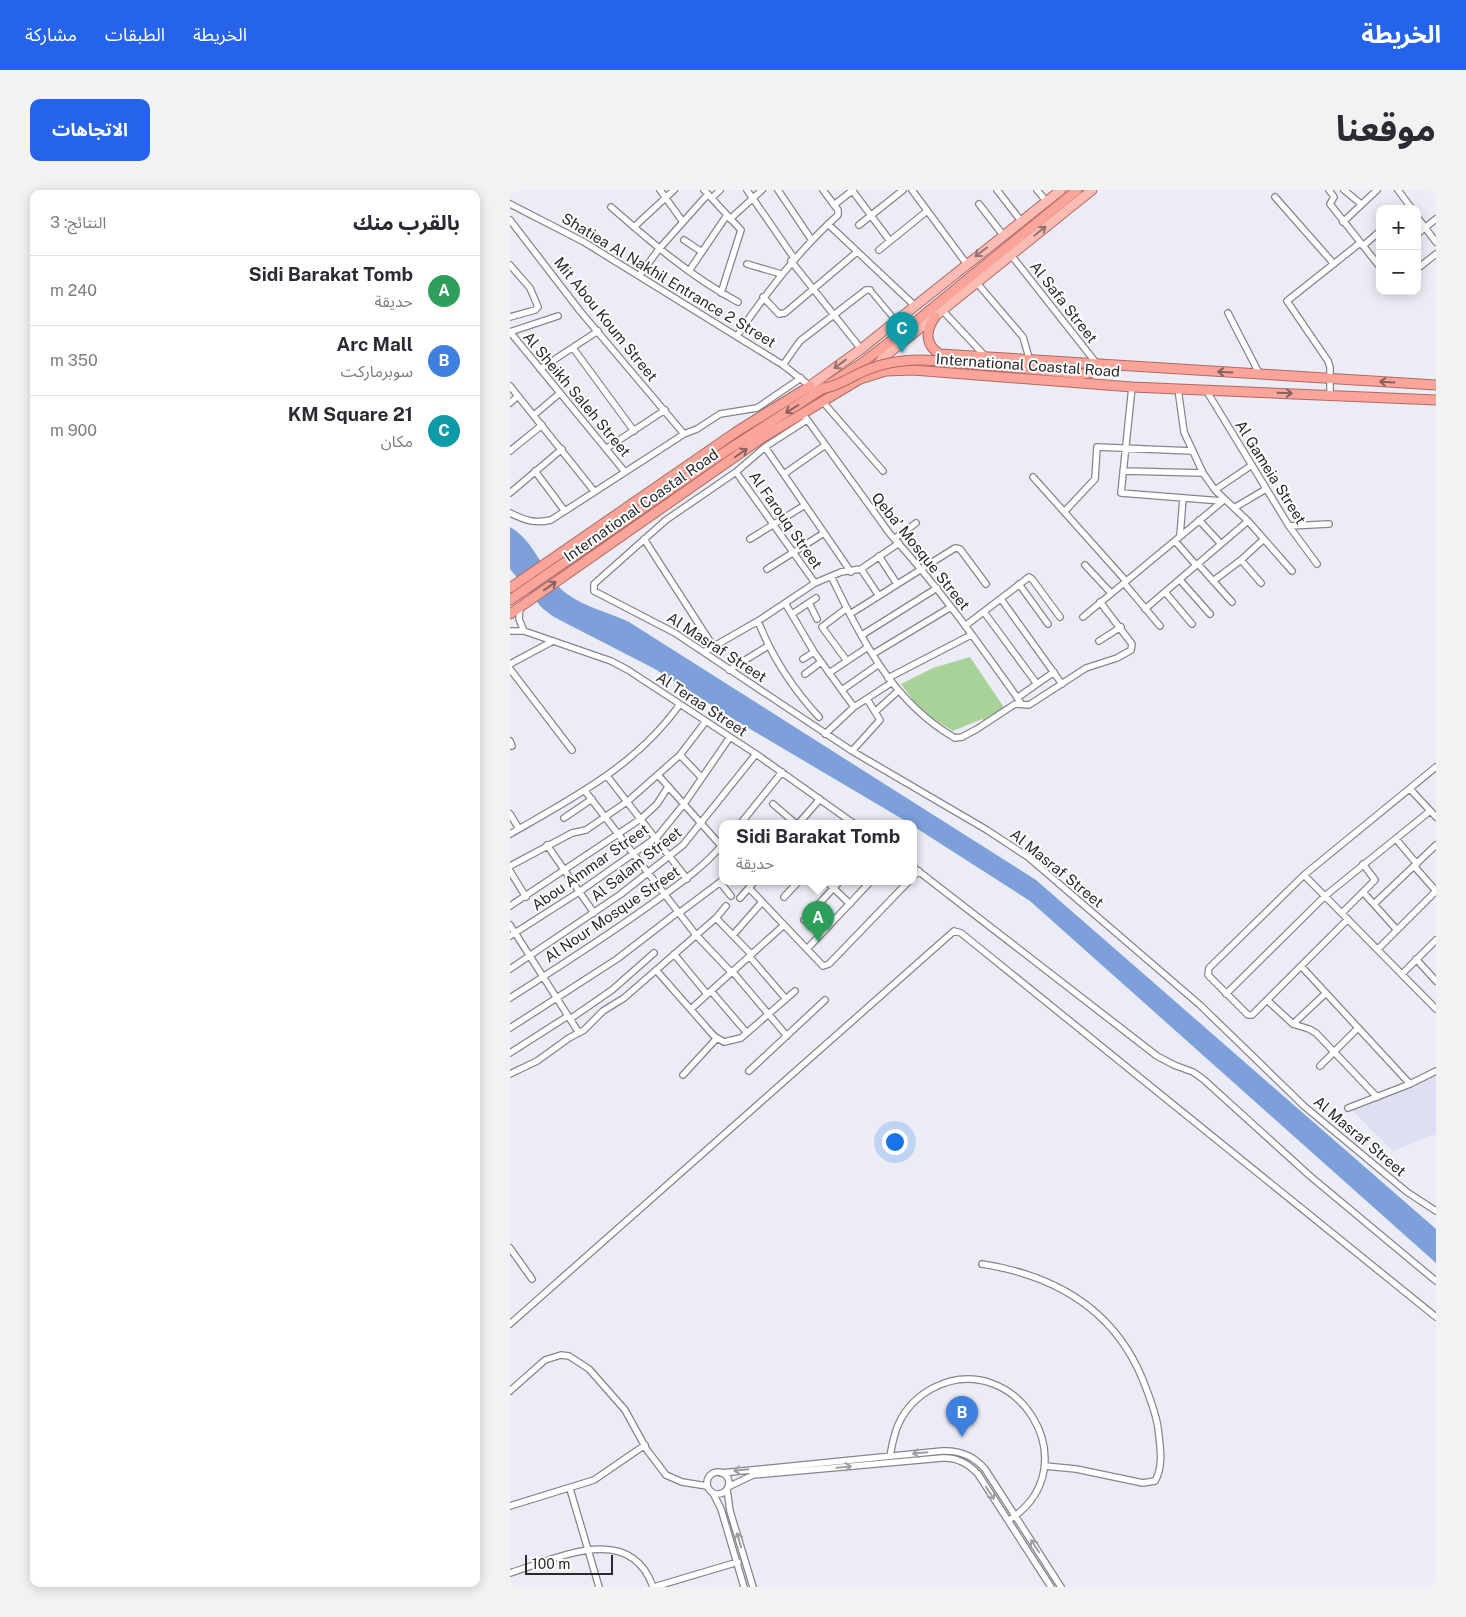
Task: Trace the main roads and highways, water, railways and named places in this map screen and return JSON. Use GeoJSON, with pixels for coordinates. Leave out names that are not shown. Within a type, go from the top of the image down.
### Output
{"type":"FeatureCollection","features":[{"type":"Feature","properties":{"kind":"highway"},"geometry":{"type":"LineString","coordinates":[[511,600],[933,313],[1077,190]]}},
{"type":"Feature","properties":{"kind":"highway","name":"International Coastal Road"},"geometry":{"type":"LineString","coordinates":[[933,313],[927,335],[931,347],[940,354],[1030,362],[1259,373],[1436,385]]}},
{"type":"Feature","properties":{"kind":"highway"},"geometry":{"type":"LineString","coordinates":[[825,388],[842,384],[867,370],[893,362],[921,359],[1082,374],[1090,373],[1098,365]]}},
{"type":"Feature","properties":{"kind":"highway","name":"International Coastal Road"},"geometry":{"type":"LineString","coordinates":[[510,614],[755,443],[805,417],[823,402],[869,375],[913,370],[1132,387],[1436,400]]}},
{"type":"Feature","properties":{"kind":"highway","name":"International Coastal Road"},"geometry":{"type":"LineString","coordinates":[[510,588],[736,432],[810,386]]}},
{"type":"Feature","properties":{"kind":"main road"},"geometry":{"type":"LineString","coordinates":[[810,386],[896,321],[966,263],[1061,190]]}},
{"type":"Feature","properties":{"kind":"main road"},"geometry":{"type":"LineString","coordinates":[[869,375],[884,357],[933,313],[943,310],[978,283],[1092,190]]}},
{"type":"Feature","properties":{"kind":"water"},"geometry":{"type":"Polygon","coordinates":[[[510,527],[531,547],[553,580],[567,594],[583,604],[629,622],[1036,880],[1436,1229],[1436,1263],[1030,901],[917,829],[917,820],[904,820],[735,720],[655,669],[554,617],[542,608],[510,569],[510,527]]]}},
{"type":"Feature","properties":{"kind":"place","name":"21 KM Square"},"geometry":{"type":"Point","coordinates":[902,353]}},
{"type":"Feature","properties":{"kind":"place","name":"Sidi Barakat Tomb"},"geometry":{"type":"Point","coordinates":[818,942]}},
{"type":"Feature","properties":{"kind":"place","name":"Arc Mall"},"geometry":{"type":"Point","coordinates":[962,1437]}}]}
